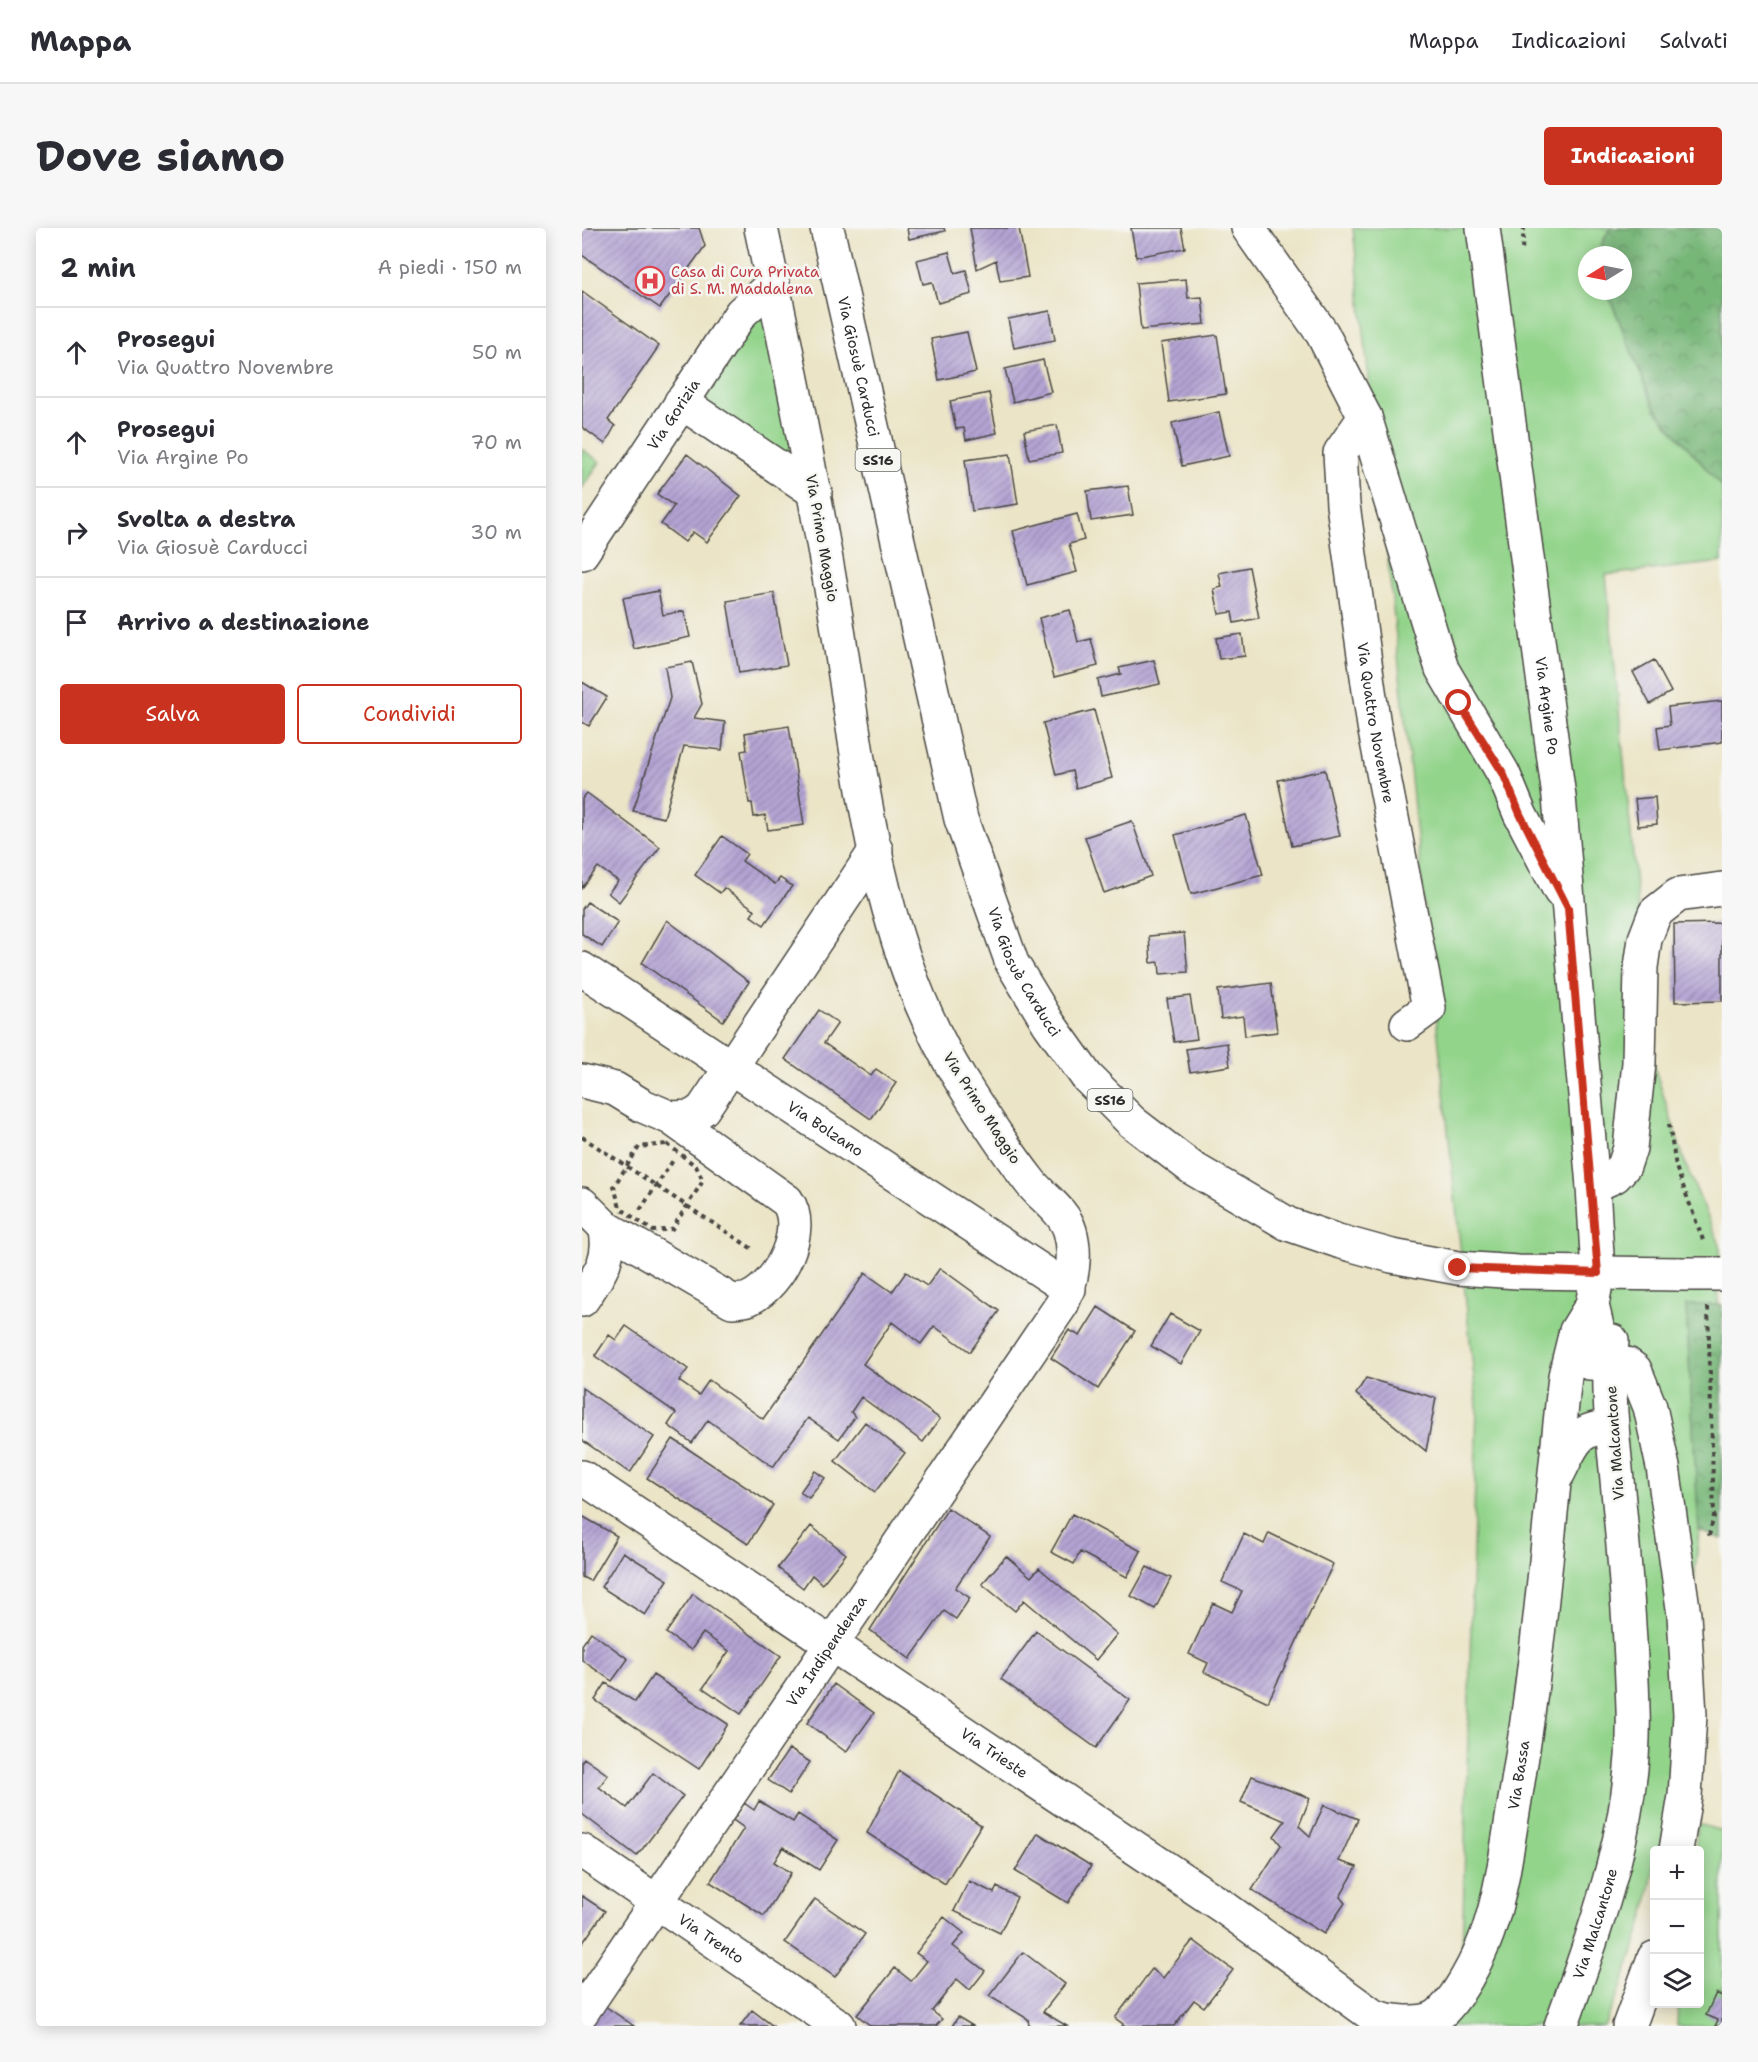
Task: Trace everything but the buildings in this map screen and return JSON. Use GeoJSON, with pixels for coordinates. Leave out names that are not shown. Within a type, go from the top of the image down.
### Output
{"type":"FeatureCollection","features":[{"type":"Feature","properties":{"kind":"street","name":"Via Primo Maggio"},"geometry":{"type":"LineString","coordinates":[[761,228],[815,492],[876,850],[895,931],[941,1043],[969,1092],[1014,1160],[1034,1186],[1064,1218],[1071,1232],[1073,1269],[1069,1289]]}},
{"type":"Feature","properties":{"kind":"street","name":"Via Giosuè Carducci"},"geometry":{"type":"LineString","coordinates":[[827,228],[961,819],[1012,963],[1049,1024],[1087,1077],[1132,1122],[1192,1168],[1288,1224],[1338,1242],[1392,1256],[1458,1268],[1712,1274]]}},
{"type":"Feature","properties":{"kind":"street"},"geometry":{"type":"LineString","coordinates":[[1248,228],[1322,333],[1365,417],[1442,669],[1503,773],[1520,814],[1568,908]]}},
{"type":"Feature","properties":{"kind":"street","name":"Via Argine Po"},"geometry":{"type":"LineString","coordinates":[[1483,228],[1558,797],[1593,1186],[1598,1273]]}},
{"type":"Feature","properties":{"kind":"street","name":"Via Gorizia"},"geometry":{"type":"LineString","coordinates":[[582,553],[741,313],[773,284]]}},
{"type":"Feature","properties":{"kind":"street"},"geometry":{"type":"LineString","coordinates":[[681,402],[815,492]]}},
{"type":"Feature","properties":{"kind":"street","name":"Via Quattro Novembre"},"geometry":{"type":"LineString","coordinates":[[1365,417],[1340,453],[1343,505],[1374,726],[1429,1008],[1407,1024]]}},
{"type":"Feature","properties":{"kind":"street"},"geometry":{"type":"LineString","coordinates":[[671,1118],[692,1117],[703,1110],[876,850]]}},
{"type":"Feature","properties":{"kind":"street"},"geometry":{"type":"LineString","coordinates":[[1593,1186],[1615,1176],[1624,1166],[1630,1148],[1639,1063],[1641,967],[1645,939],[1655,913],[1678,896],[1722,890]]}},
{"type":"Feature","properties":{"kind":"street","name":"Via Bolzano"},"geometry":{"type":"LineString","coordinates":[[582,969],[1069,1289]]}},
{"type":"Feature","properties":{"kind":"street"},"geometry":{"type":"LineString","coordinates":[[582,1081],[600,1083],[615,1089],[643,1106],[671,1118],[787,1201],[794,1211],[796,1230],[780,1267],[749,1299],[732,1301],[663,1260],[650,1256],[630,1255],[603,1269]]}},
{"type":"Feature","properties":{"kind":"street"},"geometry":{"type":"LineString","coordinates":[[703,1110],[706,1130],[718,1151]]}},
{"type":"Feature","properties":{"kind":"street"},"geometry":{"type":"LineString","coordinates":[[582,1204],[620,1222],[650,1256]]}},
{"type":"Feature","properties":{"kind":"street"},"geometry":{"type":"LineString","coordinates":[[582,1300],[603,1269],[609,1242],[620,1222]]}},
{"type":"Feature","properties":{"kind":"street"},"geometry":{"type":"LineString","coordinates":[[1598,1273],[1592,1305],[1609,1364]]}},
{"type":"Feature","properties":{"kind":"street"},"geometry":{"type":"LineString","coordinates":[[1598,1273],[1611,1304],[1609,1364]]}},
{"type":"Feature","properties":{"kind":"street","name":"Via Indipendenza"},"geometry":{"type":"LineString","coordinates":[[582,2012],[655,1900],[1062,1304],[1069,1289]]}},
{"type":"Feature","properties":{"kind":"street","name":"Via Bassa"},"geometry":{"type":"LineString","coordinates":[[1408,2024],[1435,2018],[1449,2004],[1481,1950],[1495,1910],[1526,1735],[1565,1376],[1576,1331],[1592,1305]]}},
{"type":"Feature","properties":{"kind":"street"},"geometry":{"type":"LineString","coordinates":[[1565,1376],[1574,1365],[1609,1364]]}},
{"type":"Feature","properties":{"kind":"street","name":"Via Malcantone"},"geometry":{"type":"LineString","coordinates":[[1561,2026],[1606,1891],[1622,1827],[1630,1774],[1634,1711],[1609,1364],[1627,1364],[1635,1370],[1650,1407],[1662,1467],[1684,1615],[1690,1723],[1685,1796],[1677,1846]]}},
{"type":"Feature","properties":{"kind":"street"},"geometry":{"type":"LineString","coordinates":[[1553,1483],[1574,1443],[1584,1433],[1594,1427],[1612,1427]]}},
{"type":"Feature","properties":{"kind":"street","name":"Via Trieste"},"geometry":{"type":"LineString","coordinates":[[582,1477],[1225,1908],[1372,2015],[1389,2022],[1408,2024]]}},
{"type":"Feature","properties":{"kind":"street","name":"Via Trento"},"geometry":{"type":"LineString","coordinates":[[582,1851],[839,2026]]}},
{"type":"Feature","properties":{"kind":"street"},"geometry":{"type":"LineString","coordinates":[[1629,2026],[1650,1969]]}},
{"type":"Feature","properties":{"kind":"path"},"geometry":{"type":"LineString","coordinates":[[1668,1120],[1676,1167],[1712,1274],[1714,1516],[1703,1549],[1678,1577]]}},
{"type":"Feature","properties":{"kind":"path"},"geometry":{"type":"LineString","coordinates":[[582,1137],[780,1267]]}},
{"type":"Feature","properties":{"kind":"path"},"geometry":{"type":"LineString","coordinates":[[667,1144],[696,1166],[703,1181],[672,1229],[653,1231],[620,1222],[620,1208],[614,1186],[639,1146],[667,1144]]}},
{"type":"Feature","properties":{"kind":"path"},"geometry":{"type":"LineString","coordinates":[[620,1222],[656,1186],[678,1152]]}},
{"type":"Feature","properties":{"kind":"green space"},"geometry":{"type":"Polygon","coordinates":[[[1353,228],[1610,228],[1601,246],[1578,246],[1578,300],[1611,300],[1655,409],[1722,487],[1722,562],[1606,575],[1653,1063],[1686,1166],[1720,1245],[1718,1305],[1686,1305],[1699,1531],[1673,1794],[1661,1846],[1650,1846],[1650,1887],[1644,1916],[1621,1986],[1604,2026],[1430,2026],[1462,1954],[1477,1406],[1353,228]]]}},
{"type":"Feature","properties":{"kind":"green space"},"geometry":{"type":"Polygon","coordinates":[[[1610,228],[1722,228],[1722,487],[1655,409],[1611,300],[1632,300],[1632,246],[1601,246],[1610,228]]]}},
{"type":"Feature","properties":{"kind":"green space"},"geometry":{"type":"Polygon","coordinates":[[[771,306],[800,467],[701,404],[753,316],[771,306]]]}},
{"type":"Feature","properties":{"kind":"green space"},"geometry":{"type":"Polygon","coordinates":[[[582,449],[600,462],[582,488],[582,449]]]}},
{"type":"Feature","properties":{"kind":"green space"},"geometry":{"type":"Polygon","coordinates":[[[1686,1305],[1722,1305],[1722,1539],[1699,1531],[1686,1305]]]}},
{"type":"Feature","properties":{"kind":"green space"},"geometry":{"type":"Polygon","coordinates":[[[1698,1824],[1722,1831],[1722,2026],[1677,2026],[1678,2008],[1704,2008],[1704,1846],[1695,1846],[1698,1824]]]}},
{"type":"Feature","properties":{"kind":"place","name":"Casa di Cura Privata di S. M. Maddalena"},"geometry":{"type":"Point","coordinates":[650,281]}},
{"type":"Feature","properties":{"kind":"route"},"geometry":{"type":"LineString","coordinates":[[1458,1268],[1518,1272],[1598,1273],[1593,1186],[1568,908],[1520,814],[1503,773],[1459,703]]}}]}
